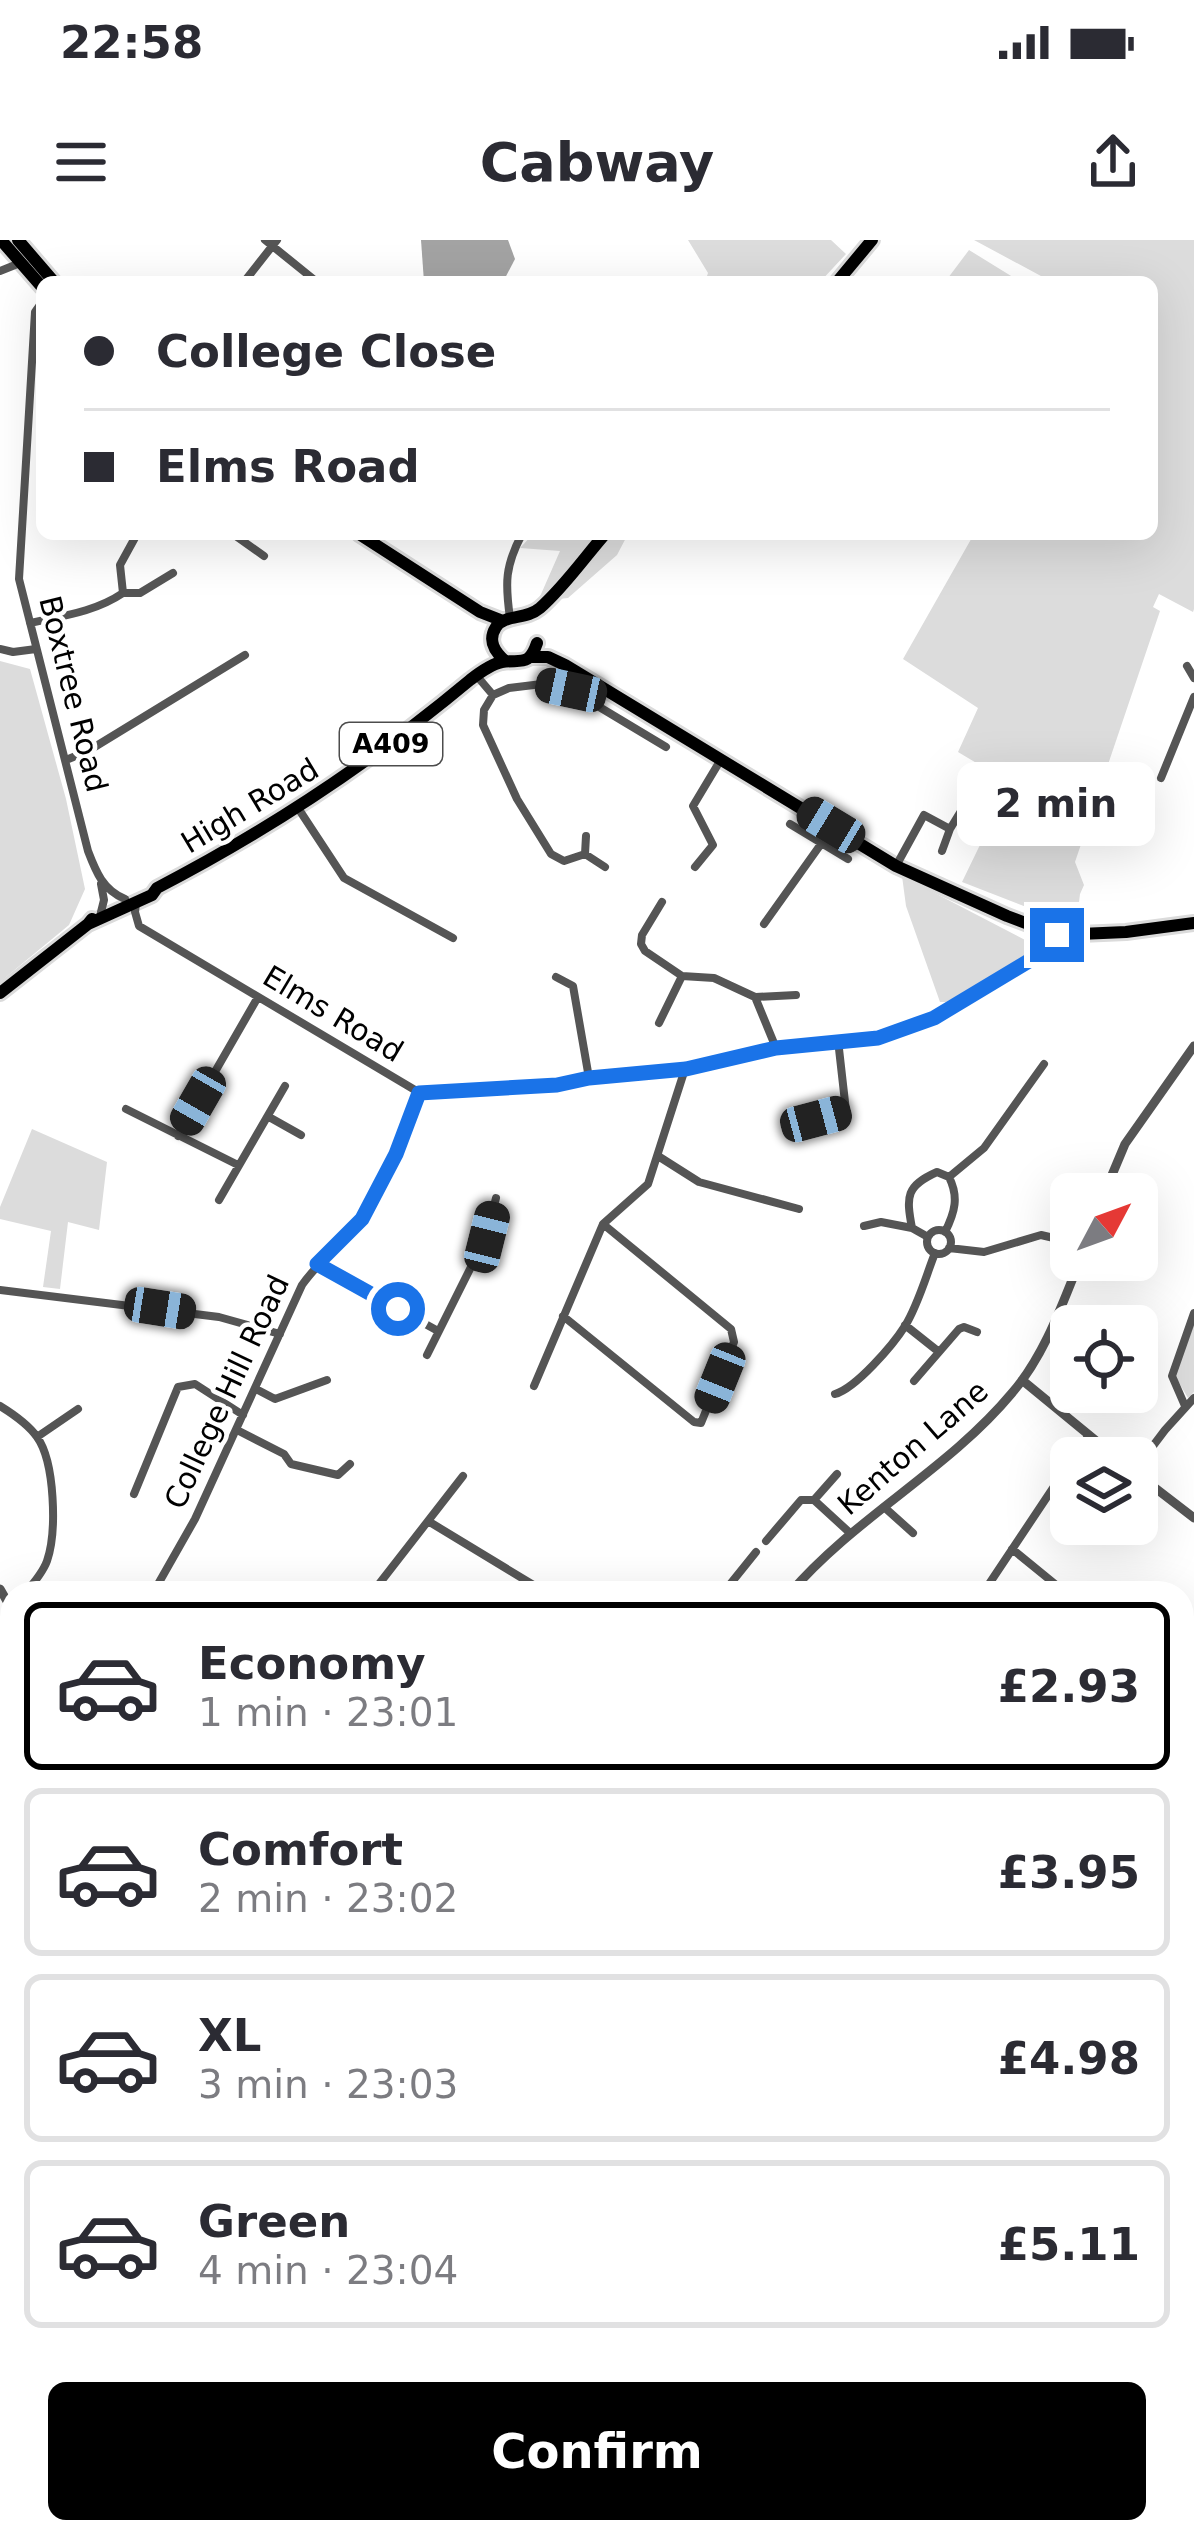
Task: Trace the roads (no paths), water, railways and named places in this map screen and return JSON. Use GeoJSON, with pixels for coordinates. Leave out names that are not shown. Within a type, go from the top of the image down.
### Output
{"type":"FeatureCollection","features":[{"type":"Feature","properties":{"kind":"main road"},"geometry":{"type":"LineString","coordinates":[[2,240],[36,279]]}},
{"type":"Feature","properties":{"kind":"main road"},"geometry":{"type":"LineString","coordinates":[[18,240],[49,276]]}},
{"type":"Feature","properties":{"kind":"main road"},"geometry":{"type":"LineString","coordinates":[[843,276],[872,240]]}},
{"type":"Feature","properties":{"kind":"main road"},"geometry":{"type":"LineString","coordinates":[[368,540],[480,611],[533,628]]}},
{"type":"Feature","properties":{"kind":"main road"},"geometry":{"type":"LineString","coordinates":[[600,540],[542,606],[533,628],[548,657],[896,866],[1007,916],[1057,935],[1194,923]]}},
{"type":"Feature","properties":{"kind":"main road"},"geometry":{"type":"LineString","coordinates":[[542,606],[507,622],[493,648],[505,661],[548,657]]}},
{"type":"Feature","properties":{"kind":"main road"},"geometry":{"type":"LineString","coordinates":[[530,657],[537,643]]}},
{"type":"Feature","properties":{"kind":"main road","name":"High Road"},"geometry":{"type":"LineString","coordinates":[[478,674],[493,648]]}},
{"type":"Feature","properties":{"kind":"main road","name":"High Road"},"geometry":{"type":"LineString","coordinates":[[0,993],[88,924],[148,888],[157,888],[220,856],[298,808],[402,736],[478,674],[505,661]]}},
{"type":"Feature","properties":{"kind":"street"},"geometry":{"type":"LineString","coordinates":[[248,276],[272,242],[309,276]]}},
{"type":"Feature","properties":{"kind":"street"},"geometry":{"type":"LineString","coordinates":[[0,271],[21,262]]}},
{"type":"Feature","properties":{"kind":"street","name":"Boxtree Road"},"geometry":{"type":"LineString","coordinates":[[36,310],[19,579],[107,912]]}},
{"type":"Feature","properties":{"kind":"street"},"geometry":{"type":"LineString","coordinates":[[123,593],[120,565],[134,540]]}},
{"type":"Feature","properties":{"kind":"street"},"geometry":{"type":"LineString","coordinates":[[241,540],[264,556]]}},
{"type":"Feature","properties":{"kind":"street"},"geometry":{"type":"LineString","coordinates":[[507,622],[505,581],[519,540]]}},
{"type":"Feature","properties":{"kind":"street"},"geometry":{"type":"LineString","coordinates":[[30,623],[88,610],[123,593],[140,593],[172,573]]}},
{"type":"Feature","properties":{"kind":"street"},"geometry":{"type":"LineString","coordinates":[[0,649],[37,649]]}},
{"type":"Feature","properties":{"kind":"street"},"geometry":{"type":"LineString","coordinates":[[66,760],[88,752],[245,655]]}},
{"type":"Feature","properties":{"kind":"street"},"geometry":{"type":"LineString","coordinates":[[1187,667],[1194,678]]}},
{"type":"Feature","properties":{"kind":"street"},"geometry":{"type":"LineString","coordinates":[[478,674],[493,695]]}},
{"type":"Feature","properties":{"kind":"street"},"geometry":{"type":"LineString","coordinates":[[585,854],[564,861],[551,854],[517,799],[482,725],[493,695],[542,684],[571,690],[661,745],[667,726]]}},
{"type":"Feature","properties":{"kind":"street"},"geometry":{"type":"LineString","coordinates":[[1161,778],[1194,698]]}},
{"type":"Feature","properties":{"kind":"street"},"geometry":{"type":"LineString","coordinates":[[695,867],[712,845],[693,806],[722,759]]}},
{"type":"Feature","properties":{"kind":"street"},"geometry":{"type":"LineString","coordinates":[[942,851],[972,793]]}},
{"type":"Feature","properties":{"kind":"street"},"geometry":{"type":"LineString","coordinates":[[298,808],[344,878],[453,938]]}},
{"type":"Feature","properties":{"kind":"street"},"geometry":{"type":"LineString","coordinates":[[896,866],[924,815],[950,829]]}},
{"type":"Feature","properties":{"kind":"street"},"geometry":{"type":"LineString","coordinates":[[790,824],[848,859]]}},
{"type":"Feature","properties":{"kind":"street"},"geometry":{"type":"LineString","coordinates":[[764,924],[841,831]]}},
{"type":"Feature","properties":{"kind":"street"},"geometry":{"type":"LineString","coordinates":[[585,854],[586,836]]}},
{"type":"Feature","properties":{"kind":"street"},"geometry":{"type":"LineString","coordinates":[[585,854],[605,867]]}},
{"type":"Feature","properties":{"kind":"street"},"geometry":{"type":"LineString","coordinates":[[101,881],[114,895],[130,901],[139,926]]}},
{"type":"Feature","properties":{"kind":"street"},"geometry":{"type":"LineString","coordinates":[[662,902],[644,932],[641,944],[648,954],[682,976],[714,978],[755,997],[796,994]]}},
{"type":"Feature","properties":{"kind":"street","name":"Elms Road"},"geometry":{"type":"LineString","coordinates":[[107,912],[139,926],[419,1093],[557,1085],[686,1069],[776,1048],[878,1038],[934,1018],[1052,947],[1057,935]]}},
{"type":"Feature","properties":{"kind":"street"},"geometry":{"type":"LineString","coordinates":[[556,976],[573,986],[589,1078]]}},
{"type":"Feature","properties":{"kind":"street"},"geometry":{"type":"LineString","coordinates":[[659,1023],[682,976]]}},
{"type":"Feature","properties":{"kind":"street"},"geometry":{"type":"LineString","coordinates":[[178,1136],[258,997]]}},
{"type":"Feature","properties":{"kind":"street"},"geometry":{"type":"LineString","coordinates":[[755,997],[776,1048]]}},
{"type":"Feature","properties":{"kind":"street"},"geometry":{"type":"LineString","coordinates":[[816,1119],[846,1111],[838,1040]]}},
{"type":"Feature","properties":{"kind":"street"},"geometry":{"type":"LineString","coordinates":[[1113,1173],[1125,1144],[1194,1046]]}},
{"type":"Feature","properties":{"kind":"street"},"geometry":{"type":"LineString","coordinates":[[949,1177],[984,1148],[1044,1064]]}},
{"type":"Feature","properties":{"kind":"street"},"geometry":{"type":"LineString","coordinates":[[534,1386],[603,1224],[648,1184],[686,1069]]}},
{"type":"Feature","properties":{"kind":"street"},"geometry":{"type":"LineString","coordinates":[[219,1200],[285,1086]]}},
{"type":"Feature","properties":{"kind":"street","name":"College Hill Road"},"geometry":{"type":"LineString","coordinates":[[160,1581],[195,1520],[302,1285],[362,1219],[396,1154],[419,1093]]}},
{"type":"Feature","properties":{"kind":"street"},"geometry":{"type":"LineString","coordinates":[[126,1109],[238,1166]]}},
{"type":"Feature","properties":{"kind":"street"},"geometry":{"type":"LineString","coordinates":[[269,1117],[301,1135]]}},
{"type":"Feature","properties":{"kind":"street"},"geometry":{"type":"LineString","coordinates":[[658,1156],[699,1182],[800,1209]]}},
{"type":"Feature","properties":{"kind":"street"},"geometry":{"type":"LineString","coordinates":[[912,1228],[910,1191],[918,1180],[938,1172],[949,1177],[955,1188],[956,1206],[945,1232]]}},
{"type":"Feature","properties":{"kind":"street"},"geometry":{"type":"LineString","coordinates":[[427,1355],[487,1237],[496,1198]]}},
{"type":"Feature","properties":{"kind":"street"},"geometry":{"type":"LineString","coordinates":[[864,1226],[881,1222],[912,1228],[928,1237]]}},
{"type":"Feature","properties":{"kind":"street"},"geometry":{"type":"LineString","coordinates":[[563,1316],[701,1423],[734,1342],[731,1329],[603,1224]]}},
{"type":"Feature","properties":{"kind":"street"},"geometry":{"type":"LineString","coordinates":[[950,1248],[945,1232],[937,1230],[928,1237],[927,1244],[935,1253],[950,1248],[984,1252],[1041,1235],[1050,1237]]}},
{"type":"Feature","properties":{"kind":"street"},"geometry":{"type":"LineString","coordinates":[[835,1394],[844,1392],[867,1370],[905,1325],[935,1253]]}},
{"type":"Feature","properties":{"kind":"street"},"geometry":{"type":"LineString","coordinates":[[317,1264],[438,1331]]}},
{"type":"Feature","properties":{"kind":"street","name":"Kenton Lane"},"geometry":{"type":"LineString","coordinates":[[800,1581],[971,1434],[1022,1380],[1071,1281]]}},
{"type":"Feature","properties":{"kind":"street"},"geometry":{"type":"LineString","coordinates":[[0,1290],[219,1317],[280,1334]]}},
{"type":"Feature","properties":{"kind":"street"},"geometry":{"type":"LineString","coordinates":[[1185,1406],[1172,1376],[1194,1313]]}},
{"type":"Feature","properties":{"kind":"street"},"geometry":{"type":"LineString","coordinates":[[905,1325],[940,1352]]}},
{"type":"Feature","properties":{"kind":"street"},"geometry":{"type":"LineString","coordinates":[[914,1381],[959,1329],[977,1331]]}},
{"type":"Feature","properties":{"kind":"street"},"geometry":{"type":"LineString","coordinates":[[256,1389],[275,1399],[327,1380]]}},
{"type":"Feature","properties":{"kind":"street"},"geometry":{"type":"LineString","coordinates":[[1022,1380],[1091,1437]]}},
{"type":"Feature","properties":{"kind":"street"},"geometry":{"type":"LineString","coordinates":[[134,1494],[178,1387],[195,1384],[243,1415]]}},
{"type":"Feature","properties":{"kind":"street"},"geometry":{"type":"LineString","coordinates":[[1158,1443],[1194,1398]]}},
{"type":"Feature","properties":{"kind":"street"},"geometry":{"type":"LineString","coordinates":[[0,1406],[37,1437],[45,1454],[52,1532],[46,1563],[33,1581]]}},
{"type":"Feature","properties":{"kind":"street"},"geometry":{"type":"LineString","coordinates":[[37,1437],[78,1409]]}},
{"type":"Feature","properties":{"kind":"street"},"geometry":{"type":"LineString","coordinates":[[236,1430],[284,1454],[291,1464],[338,1475],[350,1464]]}},
{"type":"Feature","properties":{"kind":"street"},"geometry":{"type":"LineString","coordinates":[[814,1500],[837,1474]]}},
{"type":"Feature","properties":{"kind":"street"},"geometry":{"type":"LineString","coordinates":[[381,1581],[464,1476]]}},
{"type":"Feature","properties":{"kind":"street"},"geometry":{"type":"LineString","coordinates":[[1158,1488],[1190,1515],[1194,1500]]}},
{"type":"Feature","properties":{"kind":"street"},"geometry":{"type":"LineString","coordinates":[[990,1581],[1050,1493]]}},
{"type":"Feature","properties":{"kind":"street"},"geometry":{"type":"LineString","coordinates":[[766,1540],[801,1500],[814,1500],[850,1534]]}},
{"type":"Feature","properties":{"kind":"street"},"geometry":{"type":"LineString","coordinates":[[884,1507],[913,1533]]}},
{"type":"Feature","properties":{"kind":"street"},"geometry":{"type":"LineString","coordinates":[[428,1521],[524,1581]]}},
{"type":"Feature","properties":{"kind":"street"},"geometry":{"type":"LineString","coordinates":[[1012,1550],[1051,1581]]}},
{"type":"Feature","properties":{"kind":"street"},"geometry":{"type":"LineString","coordinates":[[733,1581],[756,1552]]}}]}
